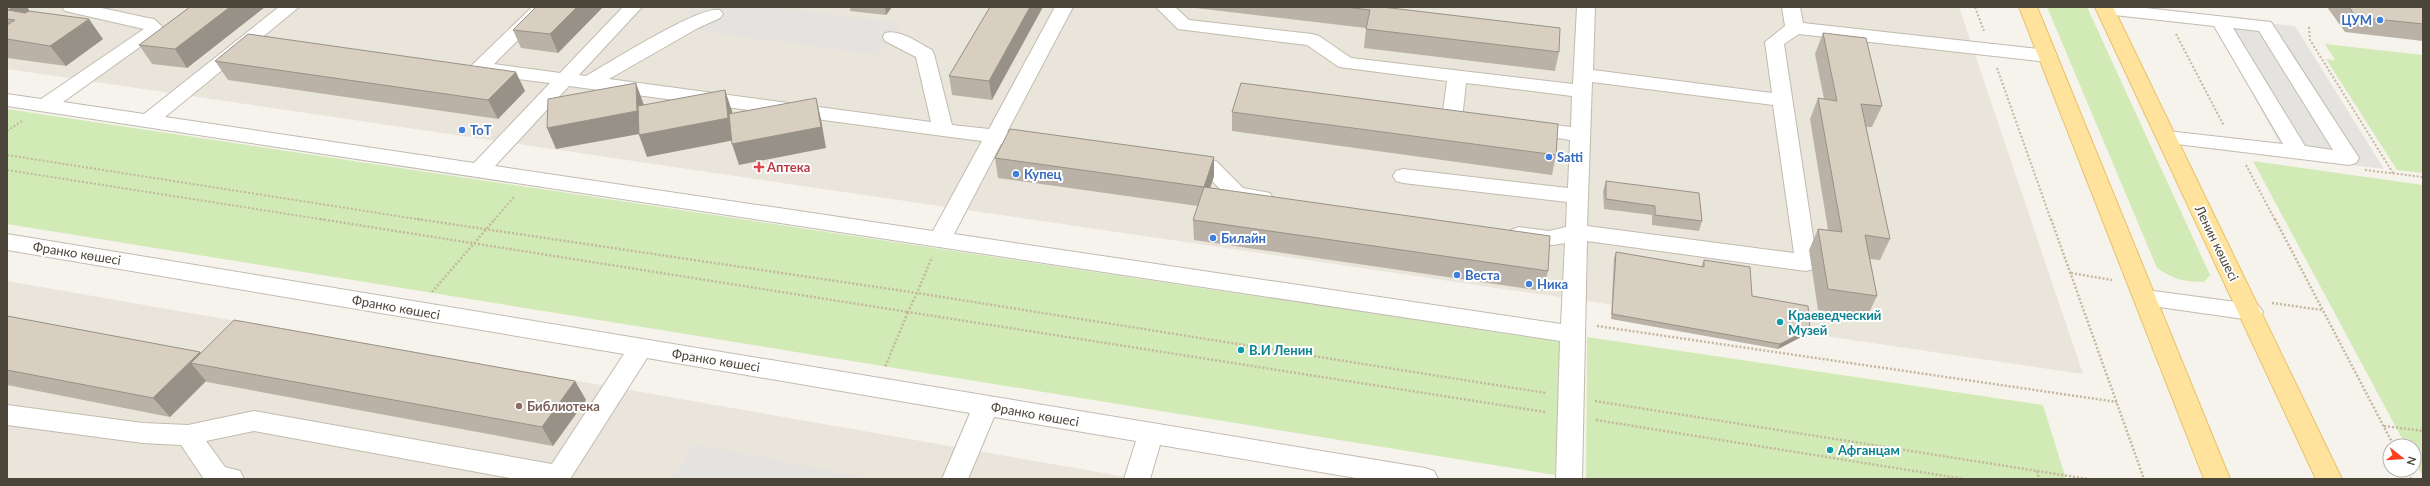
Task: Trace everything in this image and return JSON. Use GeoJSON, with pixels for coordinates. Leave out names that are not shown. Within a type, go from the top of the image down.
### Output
{"type":"FeatureCollection","features":[{"type":"Feature","properties":{"kind":"main road"},"geometry":{"type":"LineString","coordinates":[[2028,7],[2146,298],[2217,479]]}},
{"type":"Feature","properties":{"kind":"main road","name":"Ленин көшесі"},"geometry":{"type":"LineString","coordinates":[[2104,8],[2251,312],[2329,479]]}},
{"type":"Feature","properties":{"kind":"street"},"geometry":{"type":"LineString","coordinates":[[46,105],[156,29],[148,23],[71,7]]}},
{"type":"Feature","properties":{"kind":"street"},"geometry":{"type":"LineString","coordinates":[[149,120],[290,7]]}},
{"type":"Feature","properties":{"kind":"street"},"geometry":{"type":"LineString","coordinates":[[542,7],[471,67],[1055,145]]}},
{"type":"Feature","properties":{"kind":"street"},"geometry":{"type":"LineString","coordinates":[[480,170],[633,7]]}},
{"type":"Feature","properties":{"kind":"street"},"geometry":{"type":"LineString","coordinates":[[940,239],[993,136],[1064,7]]}},
{"type":"Feature","properties":{"kind":"street"},"geometry":{"type":"LineString","coordinates":[[1164,7],[1184,24],[1312,40],[1346,63],[1457,77],[1583,83],[1783,100]]}},
{"type":"Feature","properties":{"kind":"street"},"geometry":{"type":"LineString","coordinates":[[1569,479],[1573,328],[1586,7]]}},
{"type":"Feature","properties":{"kind":"street"},"geometry":{"type":"LineString","coordinates":[[1791,7],[1795,28]]}},
{"type":"Feature","properties":{"kind":"street"},"geometry":{"type":"LineString","coordinates":[[2104,8],[2265,26],[2349,158],[2167,137]]}},
{"type":"Feature","properties":{"kind":"street"},"geometry":{"type":"LineString","coordinates":[[590,82],[692,24],[714,14]]}},
{"type":"Feature","properties":{"kind":"street"},"geometry":{"type":"LineString","coordinates":[[2220,21],[2299,152]]}},
{"type":"Feature","properties":{"kind":"street"},"geometry":{"type":"LineString","coordinates":[[1502,232],[1549,239],[1578,232],[1806,263],[1774,42],[1795,28],[2048,56]]}},
{"type":"Feature","properties":{"kind":"street"},"geometry":{"type":"LineString","coordinates":[[892,37],[925,54],[943,130]]}},
{"type":"Feature","properties":{"kind":"street"},"geometry":{"type":"LineString","coordinates":[[250,40],[274,42]]}},
{"type":"Feature","properties":{"kind":"street"},"geometry":{"type":"LineString","coordinates":[[1452,119],[1457,77]]}},
{"type":"Feature","properties":{"kind":"street"},"geometry":{"type":"LineString","coordinates":[[7,100],[940,239],[1573,328]]}},
{"type":"Feature","properties":{"kind":"street"},"geometry":{"type":"LineString","coordinates":[[1512,126],[1581,135]]}},
{"type":"Feature","properties":{"kind":"street"},"geometry":{"type":"LineString","coordinates":[[1163,160],[1209,166],[1237,194],[1284,201]]}},
{"type":"Feature","properties":{"kind":"street"},"geometry":{"type":"LineString","coordinates":[[1402,176],[1579,196]]}},
{"type":"Feature","properties":{"kind":"street","name":"Франко көшесі"},"geometry":{"type":"LineString","coordinates":[[7,242],[1425,479]]}},
{"type":"Feature","properties":{"kind":"street"},"geometry":{"type":"LineString","coordinates":[[2146,298],[2251,312]]}},
{"type":"Feature","properties":{"kind":"street"},"geometry":{"type":"LineString","coordinates":[[7,415],[143,433],[188,435],[254,421],[557,478],[641,348]]}},
{"type":"Feature","properties":{"kind":"street"},"geometry":{"type":"LineString","coordinates":[[955,479],[986,405]]}},
{"type":"Feature","properties":{"kind":"street"},"geometry":{"type":"LineString","coordinates":[[1137,479],[1151,434]]}},
{"type":"Feature","properties":{"kind":"street"},"geometry":{"type":"LineString","coordinates":[[188,435],[221,478]]}},
{"type":"Feature","properties":{"kind":"path"},"geometry":{"type":"LineString","coordinates":[[1975,7],[2144,479]]}},
{"type":"Feature","properties":{"kind":"path"},"geometry":{"type":"LineString","coordinates":[[2166,15],[2390,438]]}},
{"type":"Feature","properties":{"kind":"path"},"geometry":{"type":"LineString","coordinates":[[2309,27],[2310,40],[2394,173]]}},
{"type":"Feature","properties":{"kind":"path"},"geometry":{"type":"LineString","coordinates":[[7,155],[485,230],[917,293],[1571,407],[1964,479]]}},
{"type":"Feature","properties":{"kind":"path"},"geometry":{"type":"LineString","coordinates":[[7,170],[908,312],[2088,479]]}},
{"type":"Feature","properties":{"kind":"path"},"geometry":{"type":"LineString","coordinates":[[416,310],[530,178]]}},
{"type":"Feature","properties":{"kind":"path"},"geometry":{"type":"LineString","coordinates":[[877,387],[940,239]]}},
{"type":"Feature","properties":{"kind":"path"},"geometry":{"type":"LineString","coordinates":[[1573,328],[2117,402]]}},
{"type":"Feature","properties":{"kind":"path"},"geometry":{"type":"LineString","coordinates":[[2383,426],[2423,432]]}},
{"type":"Feature","properties":{"kind":"path"},"geometry":{"type":"LineString","coordinates":[[2037,471],[2039,479]]}},
{"type":"Feature","properties":{"kind":"shaded area"},"geometry":{"type":"Polygon","coordinates":[[[7,7],[1959,7],[2083,374],[7,69],[7,7]]]}},
{"type":"Feature","properties":{"kind":"shaded area"},"geometry":{"type":"Polygon","coordinates":[[[693,7],[773,7],[901,23],[880,55],[694,30],[688,12],[693,7]]]}},
{"type":"Feature","properties":{"kind":"shaded area"},"geometry":{"type":"Polygon","coordinates":[[[2210,17],[2295,26],[2384,169],[2287,157],[2210,17]]]}},
{"type":"Feature","properties":{"kind":"shaded area"},"geometry":{"type":"Polygon","coordinates":[[[7,281],[1138,479],[7,479],[7,281]]]}},
{"type":"Feature","properties":{"kind":"shaded area"},"geometry":{"type":"Polygon","coordinates":[[[695,444],[874,479],[672,479],[695,444]]]}},
{"type":"Feature","properties":{"kind":"green space"},"geometry":{"type":"Polygon","coordinates":[[[2047,7],[2087,7],[2210,275],[2204,282],[2179,279],[2168,275],[2157,268],[2047,7]]]}},
{"type":"Feature","properties":{"kind":"green space"},"geometry":{"type":"Polygon","coordinates":[[[2325,44],[2423,55],[2423,173],[2397,170],[2326,59],[2335,60],[2325,44]]]}},
{"type":"Feature","properties":{"kind":"green space"},"geometry":{"type":"Polygon","coordinates":[[[7,109],[1561,342],[1555,475],[7,224],[7,109]]]}},
{"type":"Feature","properties":{"kind":"green space"},"geometry":{"type":"Polygon","coordinates":[[[2253,161],[2423,185],[2423,477],[2422,438],[2402,438],[2253,161]]]}},
{"type":"Feature","properties":{"kind":"green space"},"geometry":{"type":"Polygon","coordinates":[[[1587,337],[2043,405],[2066,479],[1586,479],[1587,337]]]}},
{"type":"Feature","properties":{"kind":"building"},"geometry":{"type":"Polygon","coordinates":[[[7,7],[13,7],[8,10],[25,13],[29,11],[89,19],[50,46],[7,39],[7,25],[15,20],[7,19],[7,7]]]}},
{"type":"Feature","properties":{"kind":"building"},"geometry":{"type":"Polygon","coordinates":[[[190,7],[230,7],[175,49],[139,45],[190,7]]]}},
{"type":"Feature","properties":{"kind":"building"},"geometry":{"type":"Polygon","coordinates":[[[536,7],[577,7],[550,34],[513,30],[536,7]]]}},
{"type":"Feature","properties":{"kind":"building"},"geometry":{"type":"Polygon","coordinates":[[[990,7],[1030,7],[989,81],[949,76],[990,7]]]}},
{"type":"Feature","properties":{"kind":"building"},"geometry":{"type":"Polygon","coordinates":[[[1345,7],[1382,7],[1560,28],[1559,52],[1366,29],[1370,10],[1345,7]]]}},
{"type":"Feature","properties":{"kind":"building"},"geometry":{"type":"Polygon","coordinates":[[[2349,7],[2423,7],[2423,24],[2356,17],[2349,7]]]}},
{"type":"Feature","properties":{"kind":"building"},"geometry":{"type":"Polygon","coordinates":[[[1823,33],[1866,38],[1882,106],[1861,104],[1890,239],[1865,235],[1877,296],[1828,289],[1818,229],[1842,232],[1818,98],[1837,101],[1823,33]]]}},
{"type":"Feature","properties":{"kind":"building"},"geometry":{"type":"Polygon","coordinates":[[[248,34],[516,72],[488,100],[215,61],[248,34]]]}},
{"type":"Feature","properties":{"kind":"building"},"geometry":{"type":"Polygon","coordinates":[[[636,83],[637,111],[547,128],[548,99],[636,83]]]}},
{"type":"Feature","properties":{"kind":"building"},"geometry":{"type":"Polygon","coordinates":[[[1241,83],[1558,124],[1556,155],[1232,112],[1241,83]]]}},
{"type":"Feature","properties":{"kind":"building"},"geometry":{"type":"Polygon","coordinates":[[[725,90],[728,118],[639,135],[638,106],[725,90]]]}},
{"type":"Feature","properties":{"kind":"building"},"geometry":{"type":"Polygon","coordinates":[[[816,98],[821,127],[732,144],[729,114],[816,98]]]}},
{"type":"Feature","properties":{"kind":"building"},"geometry":{"type":"Polygon","coordinates":[[[1010,129],[1214,157],[1204,187],[995,158],[1010,129]]]}},
{"type":"Feature","properties":{"kind":"building"},"geometry":{"type":"Polygon","coordinates":[[[1606,181],[1699,193],[1702,221],[1655,215],[1655,206],[1606,199],[1606,181]]]}},
{"type":"Feature","properties":{"kind":"building"},"geometry":{"type":"Polygon","coordinates":[[[1204,187],[1550,236],[1548,271],[1193,220],[1204,187]]]}},
{"type":"Feature","properties":{"kind":"building"},"geometry":{"type":"Polygon","coordinates":[[[1616,252],[1704,267],[1704,260],[1750,267],[1752,296],[1808,306],[1810,329],[1780,344],[1612,314],[1616,252]]]}},
{"type":"Feature","properties":{"kind":"building"},"geometry":{"type":"Polygon","coordinates":[[[7,316],[200,352],[153,398],[7,370],[7,316]]]}},
{"type":"Feature","properties":{"kind":"building"},"geometry":{"type":"Polygon","coordinates":[[[234,320],[575,381],[542,427],[191,363],[234,320]]]}},
{"type":"Feature","properties":{"kind":"place","name":"ЦУМ"},"geometry":{"type":"Point","coordinates":[2380,20]}},
{"type":"Feature","properties":{"kind":"place","name":"ТоТ"},"geometry":{"type":"Point","coordinates":[462,130]}},
{"type":"Feature","properties":{"kind":"place","name":"Satti"},"geometry":{"type":"Point","coordinates":[1549,157]}},
{"type":"Feature","properties":{"kind":"place","name":"Аптека"},"geometry":{"type":"Point","coordinates":[759,167]}},
{"type":"Feature","properties":{"kind":"place","name":"Купец"},"geometry":{"type":"Point","coordinates":[1016,174]}},
{"type":"Feature","properties":{"kind":"place","name":"Билайн"},"geometry":{"type":"Point","coordinates":[1213,238]}},
{"type":"Feature","properties":{"kind":"place","name":"Веста"},"geometry":{"type":"Point","coordinates":[1457,275]}},
{"type":"Feature","properties":{"kind":"place","name":"Ника"},"geometry":{"type":"Point","coordinates":[1529,284]}},
{"type":"Feature","properties":{"kind":"place","name":"Краеведческий Музей"},"geometry":{"type":"Point","coordinates":[1780,322]}},
{"type":"Feature","properties":{"kind":"place","name":"В.И Ленин"},"geometry":{"type":"Point","coordinates":[1241,350]}},
{"type":"Feature","properties":{"kind":"place","name":"Библиотека"},"geometry":{"type":"Point","coordinates":[519,406]}},
{"type":"Feature","properties":{"kind":"place","name":"Афганцам"},"geometry":{"type":"Point","coordinates":[1830,450]}}]}
